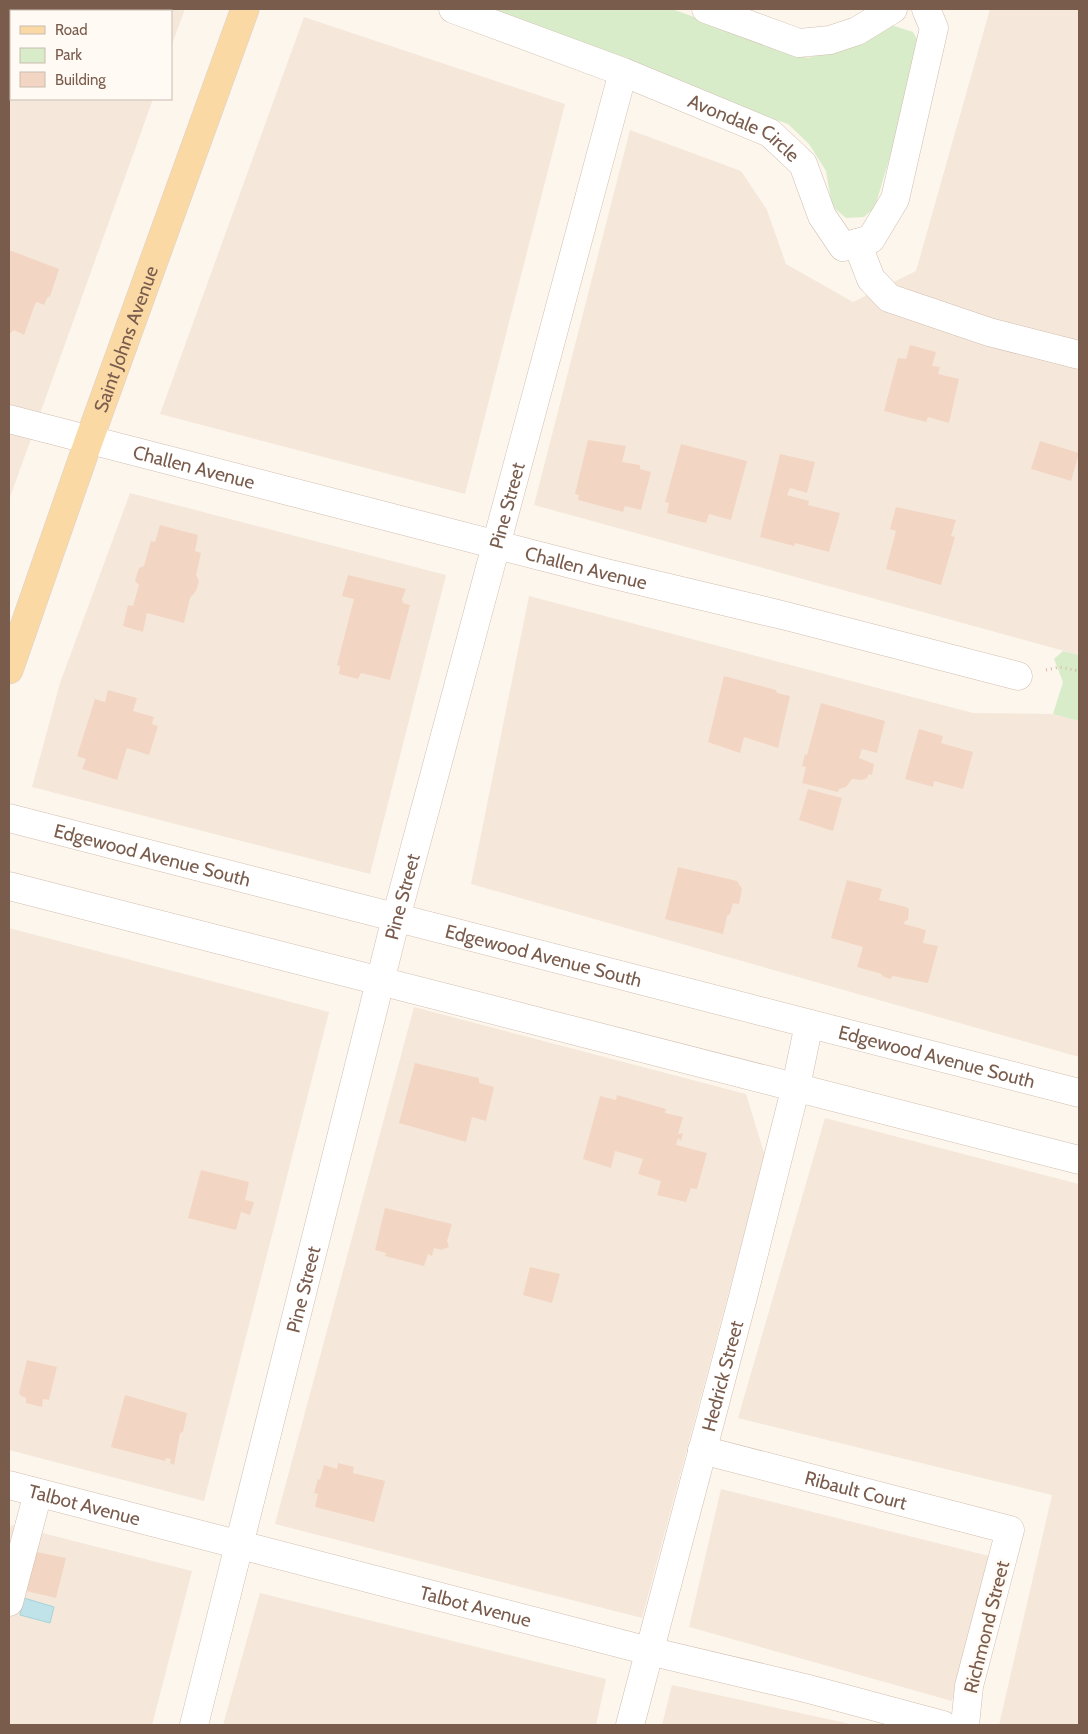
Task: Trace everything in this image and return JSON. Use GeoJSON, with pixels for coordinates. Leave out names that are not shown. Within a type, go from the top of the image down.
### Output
{"type":"FeatureCollection","features":[{"type":"Feature","properties":{"kind":"main road","name":"Saint Johns Avenue"},"geometry":{"type":"LineString","coordinates":[[9,670],[89,440],[245,9]]}},
{"type":"Feature","properties":{"kind":"street","name":"Avondale Circle"},"geometry":{"type":"LineString","coordinates":[[453,9],[623,72],[770,133],[803,164],[822,216],[843,247],[857,243]]}},
{"type":"Feature","properties":{"kind":"street"},"geometry":{"type":"LineString","coordinates":[[706,9],[799,43],[830,40],[857,31],[893,9]]}},
{"type":"Feature","properties":{"kind":"street"},"geometry":{"type":"LineString","coordinates":[[926,9],[934,28],[895,199],[871,240],[857,243],[872,279],[889,298],[989,332],[1079,355]]}},
{"type":"Feature","properties":{"kind":"street","name":"Pine Street"},"geometry":{"type":"LineString","coordinates":[[194,1725],[396,918],[623,72]]}},
{"type":"Feature","properties":{"kind":"street","name":"Challen Avenue"},"geometry":{"type":"LineString","coordinates":[[9,419],[602,572],[786,616],[1018,676]]}},
{"type":"Feature","properties":{"kind":"street","name":"Edgewood Avenue South"},"geometry":{"type":"LineString","coordinates":[[9,818],[1079,1093]]}},
{"type":"Feature","properties":{"kind":"street"},"geometry":{"type":"LineString","coordinates":[[9,886],[380,983],[796,1086],[1079,1160]]}},
{"type":"Feature","properties":{"kind":"street","name":"Hedrick Street"},"geometry":{"type":"LineString","coordinates":[[630,1725],[796,1086],[809,1024]]}},
{"type":"Feature","properties":{"kind":"street","name":"Ribault Court"},"geometry":{"type":"LineString","coordinates":[[702,1450],[1010,1530]]}},
{"type":"Feature","properties":{"kind":"street","name":"Talbot Avenue"},"geometry":{"type":"LineString","coordinates":[[9,1485],[943,1725]]}},
{"type":"Feature","properties":{"kind":"street"},"geometry":{"type":"LineString","coordinates":[[9,1602],[38,1492]]}},
{"type":"Feature","properties":{"kind":"street","name":"Richmond Street"},"geometry":{"type":"LineString","coordinates":[[965,1725],[969,1686],[1010,1530]]}},
{"type":"Feature","properties":{"kind":"path"},"geometry":{"type":"LineString","coordinates":[[1018,676],[1060,667],[1079,671]]}},
{"type":"Feature","properties":{"kind":"shaded area"},"geometry":{"type":"Polygon","coordinates":[[[9,9],[185,9],[172,44],[172,10],[10,10],[10,100],[153,100],[9,500],[9,9]]]}},
{"type":"Feature","properties":{"kind":"shaded area"},"geometry":{"type":"Polygon","coordinates":[[[990,9],[1079,9],[1079,655],[534,505],[630,130],[741,171],[767,210],[786,264],[853,302],[916,271],[990,9]]]}},
{"type":"Feature","properties":{"kind":"shaded area"},"geometry":{"type":"Polygon","coordinates":[[[304,17],[565,104],[465,494],[160,414],[304,17]]]}},
{"type":"Feature","properties":{"kind":"shaded area"},"geometry":{"type":"Polygon","coordinates":[[[130,493],[446,575],[370,874],[32,787],[60,683],[130,493]]]}},
{"type":"Feature","properties":{"kind":"shaded area"},"geometry":{"type":"Polygon","coordinates":[[[529,596],[973,713],[1053,714],[1079,721],[1079,1057],[471,884],[529,596]]]}},
{"type":"Feature","properties":{"kind":"shaded area"},"geometry":{"type":"Polygon","coordinates":[[[9,928],[329,1012],[204,1501],[9,1450],[9,928]]]}},
{"type":"Feature","properties":{"kind":"shaded area"},"geometry":{"type":"Polygon","coordinates":[[[414,1007],[746,1094],[765,1156],[642,1618],[275,1524],[414,1007]]]}},
{"type":"Feature","properties":{"kind":"shaded area"},"geometry":{"type":"Polygon","coordinates":[[[825,1118],[1079,1184],[1079,1725],[999,1725],[1052,1495],[738,1418],[825,1118]]]}},
{"type":"Feature","properties":{"kind":"shaded area"},"geometry":{"type":"Polygon","coordinates":[[[721,1489],[989,1556],[952,1701],[689,1627],[721,1489]]]}},
{"type":"Feature","properties":{"kind":"shaded area"},"geometry":{"type":"Polygon","coordinates":[[[11,1525],[192,1571],[152,1725],[9,1725],[9,1532],[11,1525]]]}},
{"type":"Feature","properties":{"kind":"shaded area"},"geometry":{"type":"Polygon","coordinates":[[[260,1593],[606,1679],[596,1725],[223,1725],[260,1593]]]}},
{"type":"Feature","properties":{"kind":"shaded area"},"geometry":{"type":"Polygon","coordinates":[[[672,1685],[855,1725],[662,1725],[672,1685]]]}},
{"type":"Feature","properties":{"kind":"green space"},"geometry":{"type":"Polygon","coordinates":[[[476,9],[672,9],[808,58],[864,42],[891,25],[913,32],[922,48],[875,207],[864,217],[846,218],[832,206],[826,171],[809,144],[788,124],[476,9]]]}},
{"type":"Feature","properties":{"kind":"green space"},"geometry":{"type":"Polygon","coordinates":[[[1063,651],[1079,655],[1079,721],[1053,714],[1063,682],[1054,659],[1063,651]]]}},
{"type":"Feature","properties":{"kind":"water"},"geometry":{"type":"Polygon","coordinates":[[[24,1598],[54,1607],[50,1623],[20,1615],[24,1598]]]}},
{"type":"Feature","properties":{"kind":"building"},"geometry":{"type":"Polygon","coordinates":[[[9,250],[59,269],[50,296],[44,305],[37,302],[35,304],[24,335],[14,330],[9,334],[9,250]]]}},
{"type":"Feature","properties":{"kind":"building"},"geometry":{"type":"Polygon","coordinates":[[[910,345],[936,352],[932,366],[940,367],[938,374],[959,379],[949,423],[928,417],[926,422],[884,411],[898,358],[906,359],[910,345]]]}},
{"type":"Feature","properties":{"kind":"building"},"geometry":{"type":"Polygon","coordinates":[[[588,440],[626,446],[622,462],[640,465],[640,469],[651,472],[641,510],[625,506],[623,512],[578,500],[579,495],[575,494],[588,440]]]}},
{"type":"Feature","properties":{"kind":"building"},"geometry":{"type":"Polygon","coordinates":[[[1040,441],[1079,453],[1071,481],[1031,469],[1040,441]]]}},
{"type":"Feature","properties":{"kind":"building"},"geometry":{"type":"Polygon","coordinates":[[[681,444],[747,461],[731,520],[709,514],[706,523],[667,513],[669,503],[665,502],[681,444]]]}},
{"type":"Feature","properties":{"kind":"building"},"geometry":{"type":"Polygon","coordinates":[[[780,454],[815,462],[807,493],[790,488],[787,495],[809,501],[808,505],[840,513],[829,552],[795,543],[794,546],[760,537],[780,454]]]}},
{"type":"Feature","properties":{"kind":"building"},"geometry":{"type":"Polygon","coordinates":[[[896,507],[956,520],[951,536],[955,537],[941,585],[886,569],[896,531],[890,529],[896,507]]]}},
{"type":"Feature","properties":{"kind":"building"},"geometry":{"type":"Polygon","coordinates":[[[160,525],[198,535],[195,551],[201,553],[196,575],[199,581],[196,591],[190,598],[184,623],[147,613],[143,632],[123,626],[128,605],[133,606],[139,585],[135,581],[139,568],[144,566],[151,541],[155,542],[160,525]]]}},
{"type":"Feature","properties":{"kind":"building"},"geometry":{"type":"Polygon","coordinates":[[[348,575],[406,589],[402,599],[403,603],[410,605],[390,680],[361,673],[358,679],[339,674],[340,666],[337,665],[354,599],[342,596],[348,575]]]}},
{"type":"Feature","properties":{"kind":"building"},"geometry":{"type":"Polygon","coordinates":[[[724,676],[776,690],[777,693],[790,696],[778,748],[744,737],[740,753],[708,742],[724,676]]]}},
{"type":"Feature","properties":{"kind":"building"},"geometry":{"type":"Polygon","coordinates":[[[108,690],[137,698],[133,711],[154,717],[152,724],[158,726],[149,755],[127,748],[117,780],[82,769],[86,759],[77,756],[95,699],[105,702],[108,690]]]}},
{"type":"Feature","properties":{"kind":"building"},"geometry":{"type":"Polygon","coordinates":[[[821,703],[885,721],[877,753],[862,749],[859,758],[874,764],[872,775],[869,774],[867,778],[862,780],[852,779],[846,787],[839,789],[838,792],[802,783],[806,767],[802,766],[805,754],[807,755],[821,703]]]}},
{"type":"Feature","properties":{"kind":"building"},"geometry":{"type":"Polygon","coordinates":[[[919,729],[943,736],[941,743],[973,752],[963,789],[934,781],[933,787],[905,779],[919,729]]]}},
{"type":"Feature","properties":{"kind":"building"},"geometry":{"type":"Polygon","coordinates":[[[808,789],[842,798],[833,831],[799,820],[808,789]]]}},
{"type":"Feature","properties":{"kind":"building"},"geometry":{"type":"Polygon","coordinates":[[[678,867],[737,881],[742,889],[739,904],[733,903],[730,914],[727,916],[723,934],[665,919],[678,867]]]}},
{"type":"Feature","properties":{"kind":"building"},"geometry":{"type":"Polygon","coordinates":[[[847,880],[882,889],[879,900],[909,909],[908,920],[904,924],[926,930],[923,943],[938,946],[928,983],[893,976],[890,979],[882,976],[882,974],[857,967],[863,947],[831,938],[847,880]]]}},
{"type":"Feature","properties":{"kind":"building"},"geometry":{"type":"Polygon","coordinates":[[[415,1063],[479,1078],[479,1083],[494,1087],[486,1121],[472,1117],[466,1142],[399,1123],[415,1063]]]}},
{"type":"Feature","properties":{"kind":"building"},"geometry":{"type":"Polygon","coordinates":[[[617,1095],[666,1109],[665,1113],[683,1117],[678,1134],[683,1133],[681,1141],[678,1138],[676,1145],[707,1153],[697,1189],[691,1188],[686,1202],[657,1195],[661,1181],[638,1174],[643,1159],[615,1151],[611,1168],[583,1159],[600,1096],[616,1100],[617,1095]]]}},
{"type":"Feature","properties":{"kind":"building"},"geometry":{"type":"Polygon","coordinates":[[[201,1170],[249,1182],[245,1200],[254,1202],[250,1215],[241,1212],[236,1230],[188,1218],[201,1170]]]}},
{"type":"Feature","properties":{"kind":"building"},"geometry":{"type":"Polygon","coordinates":[[[385,1208],[452,1224],[447,1241],[449,1247],[442,1250],[434,1248],[432,1256],[428,1254],[424,1266],[385,1256],[386,1253],[375,1250],[385,1208]]]}},
{"type":"Feature","properties":{"kind":"building"},"geometry":{"type":"Polygon","coordinates":[[[530,1267],[560,1274],[552,1303],[523,1295],[530,1267]]]}},
{"type":"Feature","properties":{"kind":"building"},"geometry":{"type":"Polygon","coordinates":[[[27,1360],[57,1367],[49,1400],[43,1399],[42,1407],[26,1403],[26,1398],[19,1393],[27,1360]]]}},
{"type":"Feature","properties":{"kind":"building"},"geometry":{"type":"Polygon","coordinates":[[[125,1395],[187,1413],[183,1432],[180,1433],[174,1465],[170,1463],[171,1459],[166,1458],[165,1461],[111,1447],[125,1395]]]}},
{"type":"Feature","properties":{"kind":"building"},"geometry":{"type":"Polygon","coordinates":[[[338,1463],[354,1467],[353,1473],[385,1481],[374,1522],[315,1507],[318,1494],[314,1493],[324,1465],[337,1469],[338,1463]]]}},
{"type":"Feature","properties":{"kind":"building"},"geometry":{"type":"Polygon","coordinates":[[[32,1551],[66,1558],[56,1598],[22,1590],[32,1551]]]}}]}
